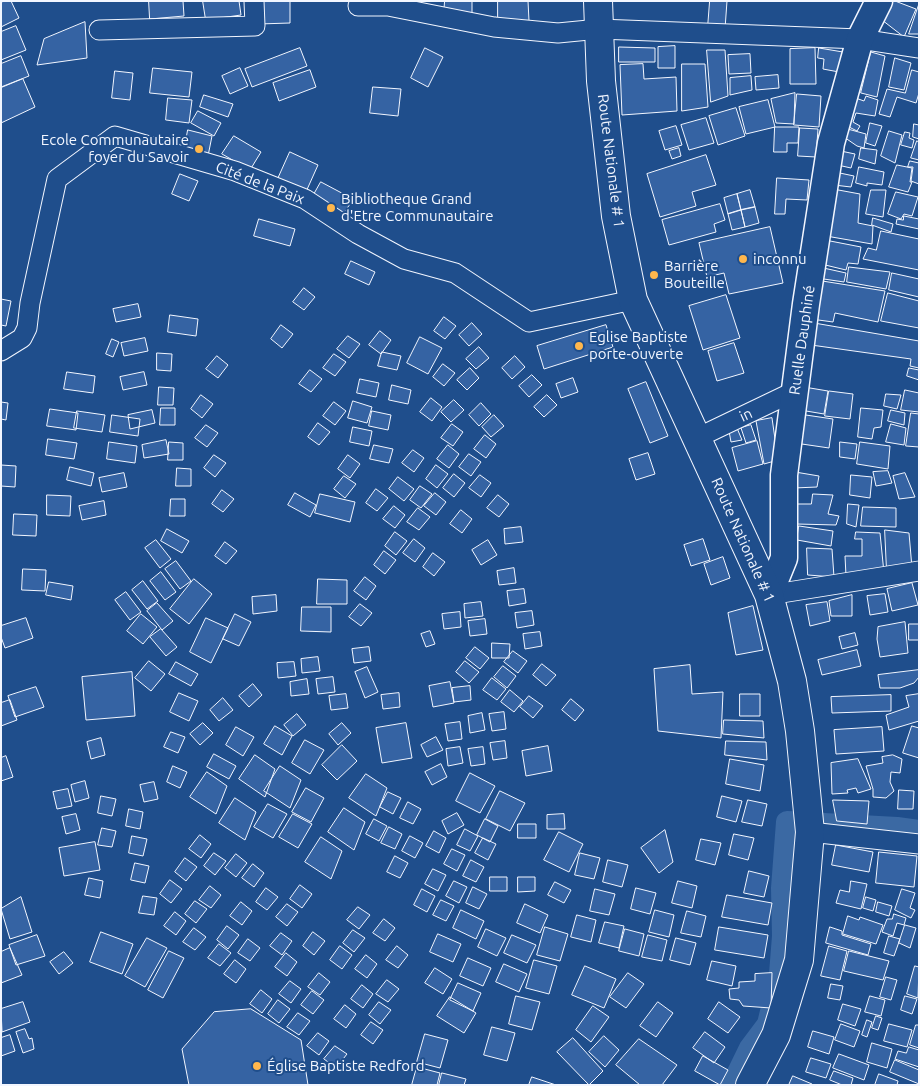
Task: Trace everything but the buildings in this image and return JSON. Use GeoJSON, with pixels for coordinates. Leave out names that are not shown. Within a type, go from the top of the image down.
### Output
{"type":"FeatureCollection","features":[{"type":"Feature","properties":{"kind":"main road","name":"Route Nationale # 1"},"geometry":{"type":"LineString","coordinates":[[598,1],[601,81],[616,216],[633,300],[769,595],[792,680],[800,731],[810,832],[799,960],[776,1035],[750,1085]]}},
{"type":"Feature","properties":{"kind":"street"},"geometry":{"type":"LineString","coordinates":[[99,30],[255,26],[254,1]]}},
{"type":"Feature","properties":{"kind":"street","name":"Ruelle Dauphiné"},"geometry":{"type":"LineString","coordinates":[[769,595],[784,558],[784,475],[806,304],[831,143],[860,39],[879,1]]}},
{"type":"Feature","properties":{"kind":"street"},"geometry":{"type":"LineString","coordinates":[[358,6],[388,6],[494,27],[558,33],[599,29],[860,39],[919,48]]}},
{"type":"Feature","properties":{"kind":"street","name":"Cité de la Paix"},"geometry":{"type":"LineString","coordinates":[[1,351],[22,338],[27,328],[30,303],[56,179],[115,136],[235,171],[305,198],[358,234],[404,258],[455,273],[528,322],[633,300]]}},
{"type":"Feature","properties":{"kind":"street","name":"in"},"geometry":{"type":"LineString","coordinates":[[697,438],[795,391]]}},
{"type":"Feature","properties":{"kind":"street"},"geometry":{"type":"LineString","coordinates":[[769,595],[919,571]]}},
{"type":"Feature","properties":{"kind":"street"},"geometry":{"type":"LineString","coordinates":[[810,832],[919,844]]}},
{"type":"Feature","properties":{"kind":"waterway"},"geometry":{"type":"LineString","coordinates":[[732,1085],[750,1048],[768,1024],[780,974],[783,936],[782,888],[787,822],[919,831]]}},
{"type":"Feature","properties":{"kind":"place","name":"Ecole Communautaire foyer du Savoir"},"geometry":{"type":"Point","coordinates":[199,149]}},
{"type":"Feature","properties":{"kind":"place","name":"Bibliotheque Grand d'Etre Communautaire"},"geometry":{"type":"Point","coordinates":[331,208]}},
{"type":"Feature","properties":{"kind":"place","name":"inconnu"},"geometry":{"type":"Point","coordinates":[743,259]}},
{"type":"Feature","properties":{"kind":"place","name":"Barrière Bouteille"},"geometry":{"type":"Point","coordinates":[654,275]}},
{"type":"Feature","properties":{"kind":"place","name":"Eglise Baptiste porte-ouverte"},"geometry":{"type":"Point","coordinates":[579,346]}},
{"type":"Feature","properties":{"kind":"place","name":"Église Baptiste Redford"},"geometry":{"type":"Point","coordinates":[257,1066]}}]}
